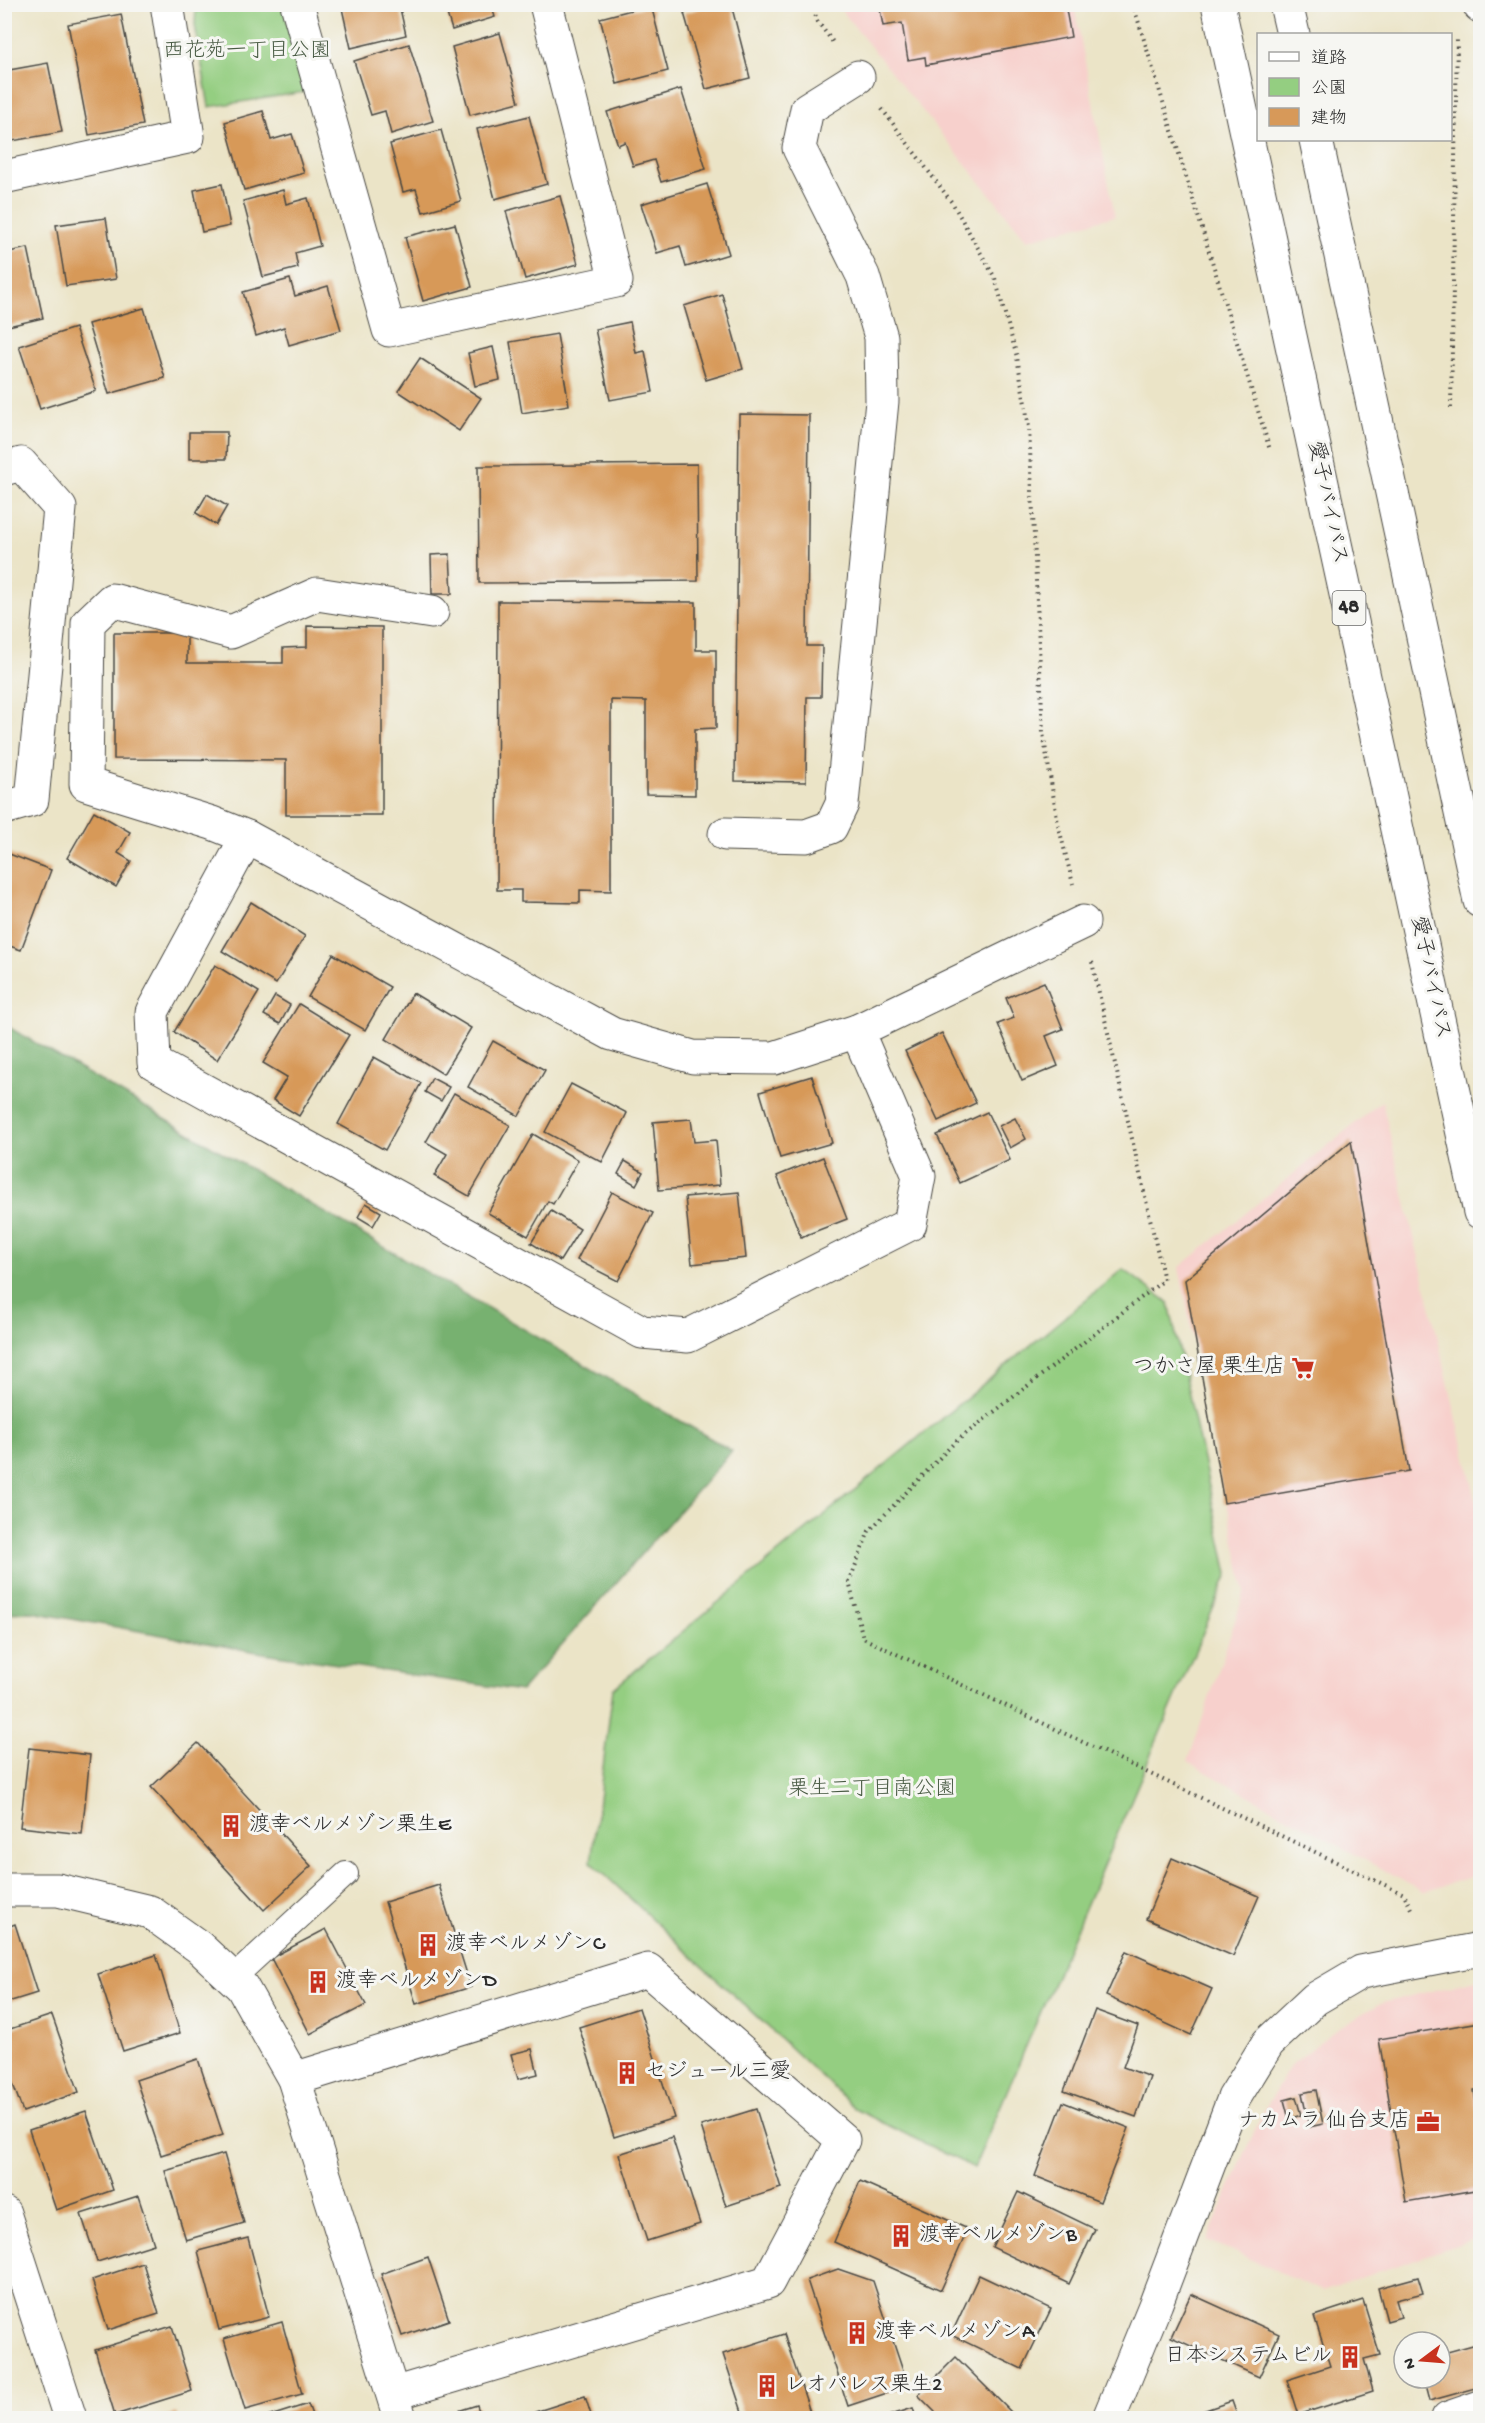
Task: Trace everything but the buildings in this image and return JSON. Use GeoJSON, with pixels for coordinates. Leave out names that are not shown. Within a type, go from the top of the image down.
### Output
{"type":"FeatureCollection","features":[{"type":"Feature","properties":{"kind":"main road"},"geometry":{"type":"LineString","coordinates":[[4,177],[188,137],[167,4]]}},
{"type":"Feature","properties":{"kind":"main road"},"geometry":{"type":"LineString","coordinates":[[297,4],[389,330],[616,281],[546,4]]}},
{"type":"Feature","properties":{"kind":"main road","name":"愛子バイパス"},"geometry":{"type":"LineString","coordinates":[[1218,4],[1480,1212]]}},
{"type":"Feature","properties":{"kind":"main road"},"geometry":{"type":"LineString","coordinates":[[1286,4],[1293,33]]}},
{"type":"Feature","properties":{"kind":"main road"},"geometry":{"type":"LineString","coordinates":[[725,834],[806,836],[831,827],[842,804],[882,400],[881,337],[863,276],[799,147],[807,109],[858,76]]}},
{"type":"Feature","properties":{"kind":"main road"},"geometry":{"type":"LineString","coordinates":[[1316,141],[1480,901]]}},
{"type":"Feature","properties":{"kind":"main road"},"geometry":{"type":"LineString","coordinates":[[4,469],[21,464],[60,508],[32,800],[4,808]]}},
{"type":"Feature","properties":{"kind":"main road"},"geometry":{"type":"LineString","coordinates":[[432,612],[317,594],[231,632],[112,600],[88,623],[86,784],[212,823],[247,837],[612,1034],[693,1058],[774,1058],[857,1031],[1083,922]]}},
{"type":"Feature","properties":{"kind":"main road"},"geometry":{"type":"LineString","coordinates":[[247,837],[152,1012],[154,1064],[642,1332],[688,1336],[910,1224],[919,1176],[857,1031]]}},
{"type":"Feature","properties":{"kind":"main road"},"geometry":{"type":"LineString","coordinates":[[4,1890],[58,1890],[150,1912],[199,1947],[242,1987],[294,2079],[396,2406],[768,2282],[843,2140],[648,1970],[294,2079]]}},
{"type":"Feature","properties":{"kind":"main road"},"geometry":{"type":"LineString","coordinates":[[1109,2418],[1156,2303],[1234,2098],[1268,2043],[1315,1999],[1361,1972],[1480,1949]]}},
{"type":"Feature","properties":{"kind":"main road"},"geometry":{"type":"LineString","coordinates":[[5,2213],[70,2418]]}},
{"type":"Feature","properties":{"kind":"main road"},"geometry":{"type":"LineString","coordinates":[[1448,2418],[1480,2407]]}},
{"type":"Feature","properties":{"kind":"lane"},"geometry":{"type":"LineString","coordinates":[[233,1978],[346,1874]]}},
{"type":"Feature","properties":{"kind":"path"},"geometry":{"type":"LineString","coordinates":[[811,4],[818,22],[953,204],[994,278],[1017,357],[1029,427],[1043,733],[1058,824],[1083,922],[1164,1280],[954,1443],[868,1531],[849,1582],[863,1638],[1404,1894],[1412,1911]]}},
{"type":"Feature","properties":{"kind":"path"},"geometry":{"type":"LineString","coordinates":[[1133,4],[1272,454]]}},
{"type":"Feature","properties":{"kind":"path"},"geometry":{"type":"LineString","coordinates":[[1451,408],[1457,34]]}},
{"type":"Feature","properties":{"kind":"shaded area"},"geometry":{"type":"Polygon","coordinates":[[[837,5],[1074,5],[1115,216],[1027,240],[837,5]]]}},
{"type":"Feature","properties":{"kind":"shaded area"},"geometry":{"type":"Polygon","coordinates":[[[1382,1101],[1480,1517],[1480,1874],[1423,1892],[1188,1762],[1245,1591],[1179,1268],[1382,1101]]]}},
{"type":"Feature","properties":{"kind":"shaded area"},"geometry":{"type":"Polygon","coordinates":[[[1480,1979],[1480,2237],[1322,2291],[1207,2240],[1261,2116],[1290,2066],[1335,2030],[1378,2004],[1480,1979]]]}},
{"type":"Feature","properties":{"kind":"green space","name":"西花苑一丁目公園"},"geometry":{"type":"Polygon","coordinates":[[[196,5],[283,5],[305,92],[209,107],[195,25],[196,5]]]}},
{"type":"Feature","properties":{"kind":"green space"},"geometry":{"type":"Polygon","coordinates":[[[4,1025],[732,1451],[521,1691],[263,1653],[32,1612],[5,1613],[4,1025]]]}},
{"type":"Feature","properties":{"kind":"green space","name":"栗生二丁目南公園"},"geometry":{"type":"Polygon","coordinates":[[[1123,1269],[1169,1303],[1228,1574],[974,2168],[857,2110],[591,1862],[613,1689],[1123,1269]]]}},
{"type":"Feature","properties":{"kind":"place","name":"つかさ屋 栗生店"},"geometry":{"type":"Point","coordinates":[1303,1368]}},
{"type":"Feature","properties":{"kind":"place","name":"渡幸ベルメゾン栗生E"},"geometry":{"type":"Point","coordinates":[231,1826]}},
{"type":"Feature","properties":{"kind":"place","name":"渡幸ベルメゾンC"},"geometry":{"type":"Point","coordinates":[428,1945]}},
{"type":"Feature","properties":{"kind":"place","name":"渡幸ベルメゾンD"},"geometry":{"type":"Point","coordinates":[318,1982]}},
{"type":"Feature","properties":{"kind":"place","name":"セジュール三愛"},"geometry":{"type":"Point","coordinates":[627,2073]}},
{"type":"Feature","properties":{"kind":"place","name":"ナカムラ 仙台支店"},"geometry":{"type":"Point","coordinates":[1428,2122]}},
{"type":"Feature","properties":{"kind":"place","name":"渡幸ベルメゾンB"},"geometry":{"type":"Point","coordinates":[901,2236]}},
{"type":"Feature","properties":{"kind":"place","name":"渡幸ベルメゾンA"},"geometry":{"type":"Point","coordinates":[857,2333]}},
{"type":"Feature","properties":{"kind":"place","name":"日本システムビル"},"geometry":{"type":"Point","coordinates":[1350,2357]}},
{"type":"Feature","properties":{"kind":"place","name":"レオパレス栗生2"},"geometry":{"type":"Point","coordinates":[767,2386]}}]}
